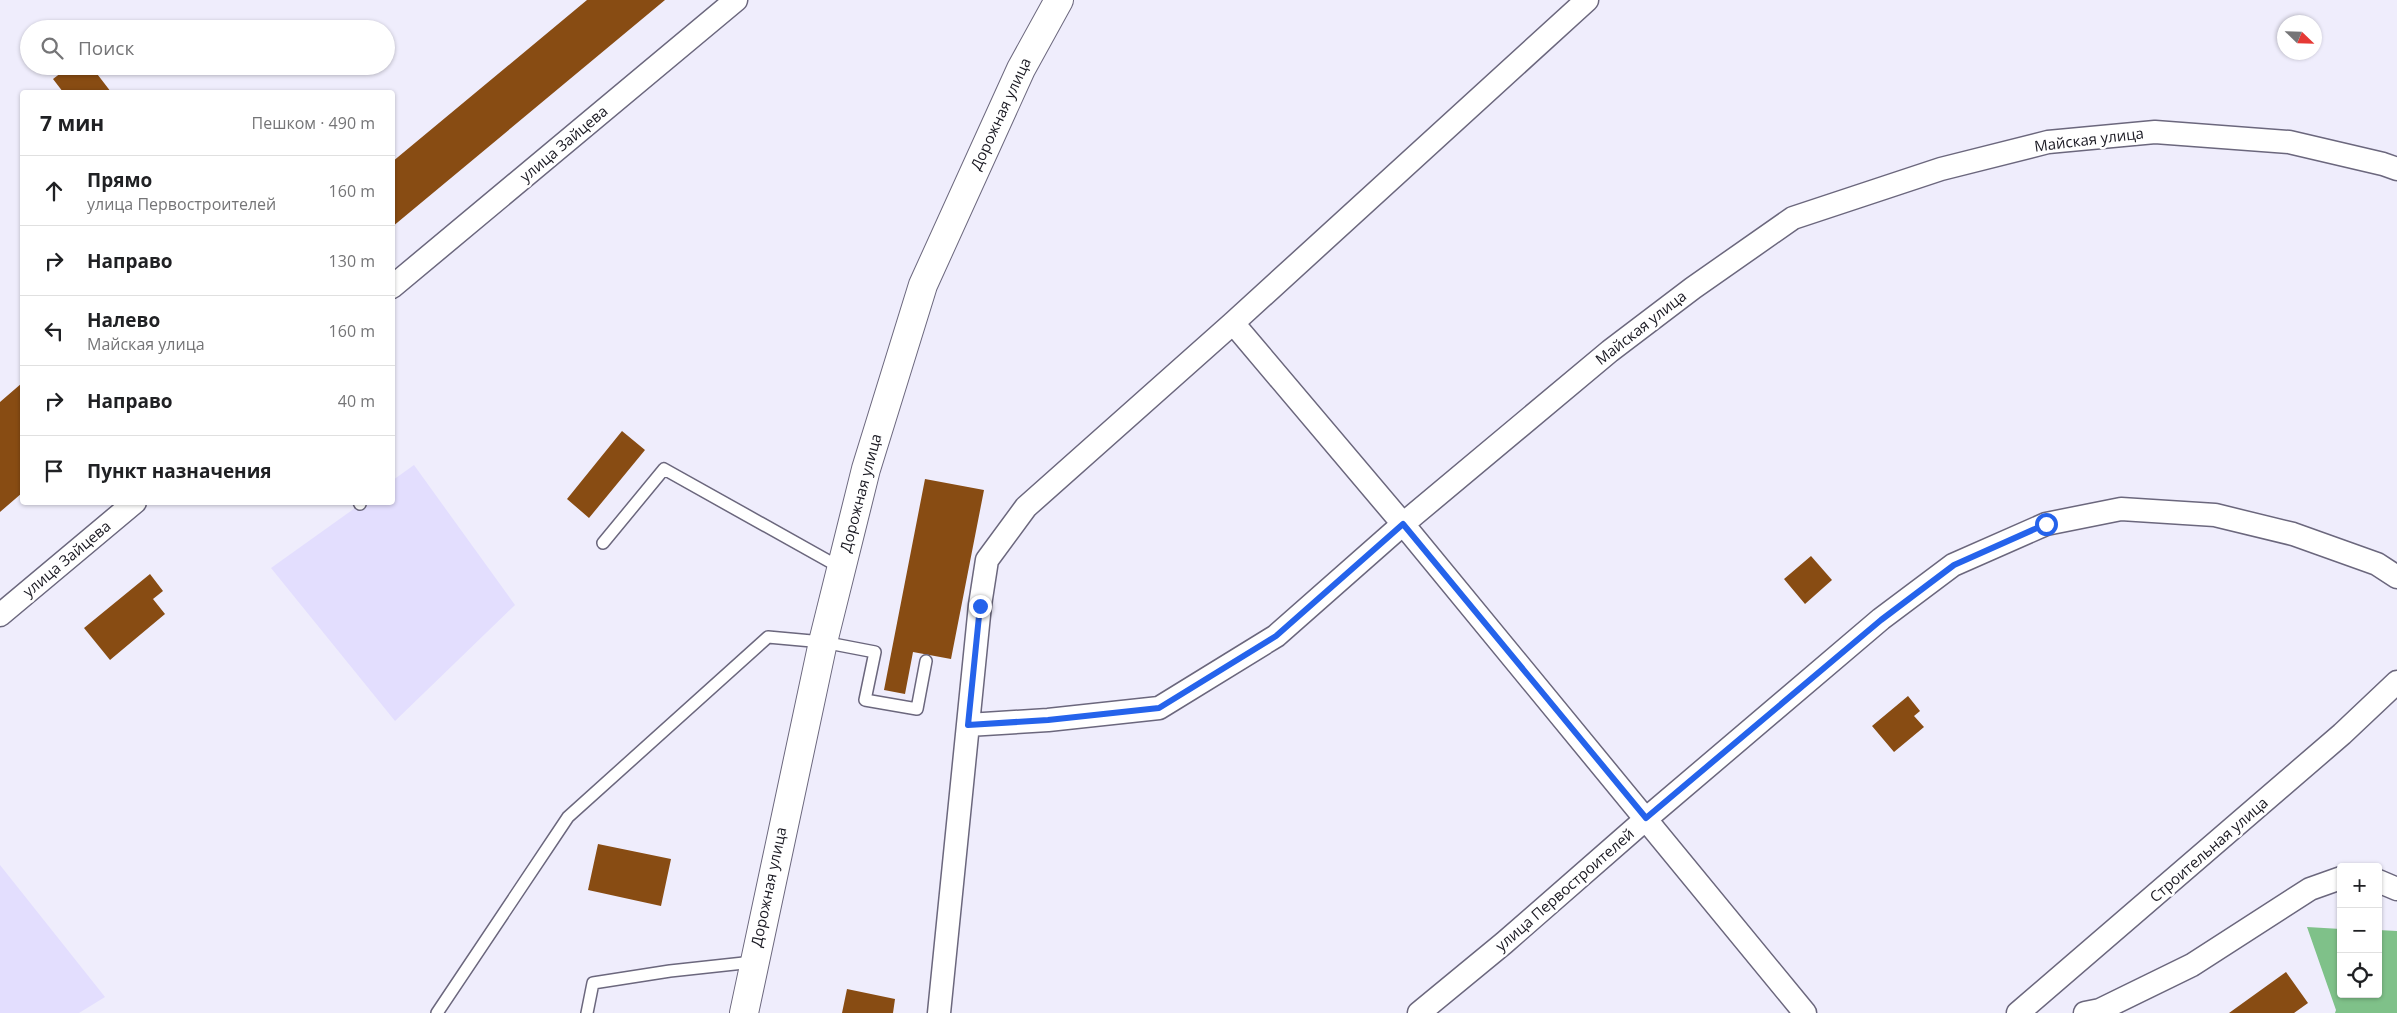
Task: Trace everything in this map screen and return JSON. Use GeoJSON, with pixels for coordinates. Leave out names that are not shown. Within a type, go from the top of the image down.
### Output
{"type":"FeatureCollection","features":[{"type":"Feature","properties":{"kind":"street","name":"Дорожная улица"},"geometry":{"type":"LineString","coordinates":[[744,1013],[753,962],[822,642],[866,469],[923,285],[1021,69],[1059,0]]}},
{"type":"Feature","properties":{"kind":"street"},"geometry":{"type":"LineString","coordinates":[[939,1013],[980,606],[987,560],[1026,507],[1232,323],[1587,0]]}},
{"type":"Feature","properties":{"kind":"street","name":"улица Зайцева"},"geometry":{"type":"LineString","coordinates":[[395,284],[730,3]]}},
{"type":"Feature","properties":{"kind":"street","name":"Майская улица"},"geometry":{"type":"LineString","coordinates":[[968,725],[1048,720],[1159,708],[1276,636],[1403,524],[1610,351],[1693,288],[1793,218],[1941,169],[2048,142],[2155,132],[2289,142],[2397,169]]}},
{"type":"Feature","properties":{"kind":"street"},"geometry":{"type":"LineString","coordinates":[[1232,323],[1403,524],[1805,1013]]}},
{"type":"Feature","properties":{"kind":"street","name":"улица Зайцева"},"geometry":{"type":"LineString","coordinates":[[0,615],[131,505]]}},
{"type":"Feature","properties":{"kind":"street","name":"улица Первостроителей"},"geometry":{"type":"LineString","coordinates":[[1418,1013],[1504,943],[1646,818],[1881,620],[1954,565],[2046,524],[2121,509],[2215,515],[2293,534],[2378,564],[2397,577]]}},
{"type":"Feature","properties":{"kind":"street","name":"Строительная улица"},"geometry":{"type":"LineString","coordinates":[[2018,1013],[2342,734],[2397,682]]}},
{"type":"Feature","properties":{"kind":"street"},"geometry":{"type":"LineString","coordinates":[[2085,1013],[2100,1010],[2192,965],[2310,889],[2337,879]]}},
{"type":"Feature","properties":{"kind":"street"},"geometry":{"type":"LineString","coordinates":[[2382,883],[2397,889]]}},
{"type":"Feature","properties":{"kind":"lane"},"geometry":{"type":"LineString","coordinates":[[603,543],[664,469],[841,568]]}},
{"type":"Feature","properties":{"kind":"lane"},"geometry":{"type":"LineString","coordinates":[[437,1013],[568,817],[768,637],[822,642],[875,652],[865,700],[917,709],[926,661]]}},
{"type":"Feature","properties":{"kind":"lane"},"geometry":{"type":"LineString","coordinates":[[587,1013],[593,984],[670,971],[753,962]]}},
{"type":"Feature","properties":{"kind":"shaded area"},"geometry":{"type":"Polygon","coordinates":[[[414,465],[515,605],[395,721],[271,568],[359,505],[395,505],[395,479],[414,465]]]}},
{"type":"Feature","properties":{"kind":"shaded area"},"geometry":{"type":"Polygon","coordinates":[[[0,865],[105,997],[79,1013],[0,1013],[0,865]]]}},
{"type":"Feature","properties":{"kind":"green space"},"geometry":{"type":"Polygon","coordinates":[[[2307,927],[2337,929],[2337,998],[2382,998],[2382,930],[2397,931],[2397,1013],[2335,1013],[2336,1010],[2307,927]]]}},
{"type":"Feature","properties":{"kind":"building"},"geometry":{"type":"Polygon","coordinates":[[[587,0],[665,0],[395,225],[395,160],[587,0]]]}},
{"type":"Feature","properties":{"kind":"building"},"geometry":{"type":"Polygon","coordinates":[[[58,75],[98,75],[109,90],[61,90],[53,79],[58,75]]]}},
{"type":"Feature","properties":{"kind":"building"},"geometry":{"type":"Polygon","coordinates":[[[20,385],[20,495],[0,512],[0,402],[20,385]]]}},
{"type":"Feature","properties":{"kind":"building"},"geometry":{"type":"Polygon","coordinates":[[[622,431],[645,450],[589,518],[567,499],[622,431]]]}},
{"type":"Feature","properties":{"kind":"building"},"geometry":{"type":"Polygon","coordinates":[[[925,479],[984,490],[951,659],[913,652],[905,694],[884,690],[925,479]]]}},
{"type":"Feature","properties":{"kind":"building"},"geometry":{"type":"Polygon","coordinates":[[[1811,556],[1832,580],[1805,604],[1784,579],[1811,556]]]}},
{"type":"Feature","properties":{"kind":"building"},"geometry":{"type":"Polygon","coordinates":[[[150,574],[163,591],[153,599],[165,614],[110,660],[84,628],[150,574]]]}},
{"type":"Feature","properties":{"kind":"building"},"geometry":{"type":"Polygon","coordinates":[[[1908,696],[1920,711],[1914,716],[1924,727],[1894,752],[1872,726],[1908,696]]]}},
{"type":"Feature","properties":{"kind":"building"},"geometry":{"type":"Polygon","coordinates":[[[598,844],[671,859],[661,906],[588,890],[598,844]]]}},
{"type":"Feature","properties":{"kind":"building"},"geometry":{"type":"Polygon","coordinates":[[[2286,972],[2308,1003],[2294,1013],[2229,1013],[2286,972]]]}},
{"type":"Feature","properties":{"kind":"building"},"geometry":{"type":"Polygon","coordinates":[[[847,989],[895,999],[893,1013],[842,1013],[847,989]]]}},
{"type":"Feature","properties":{"kind":"route"},"geometry":{"type":"LineString","coordinates":[[980,606],[968,725],[1048,720],[1159,708],[1276,636],[1403,524],[1646,818],[1881,620],[1954,565],[2046,524]]}}]}
